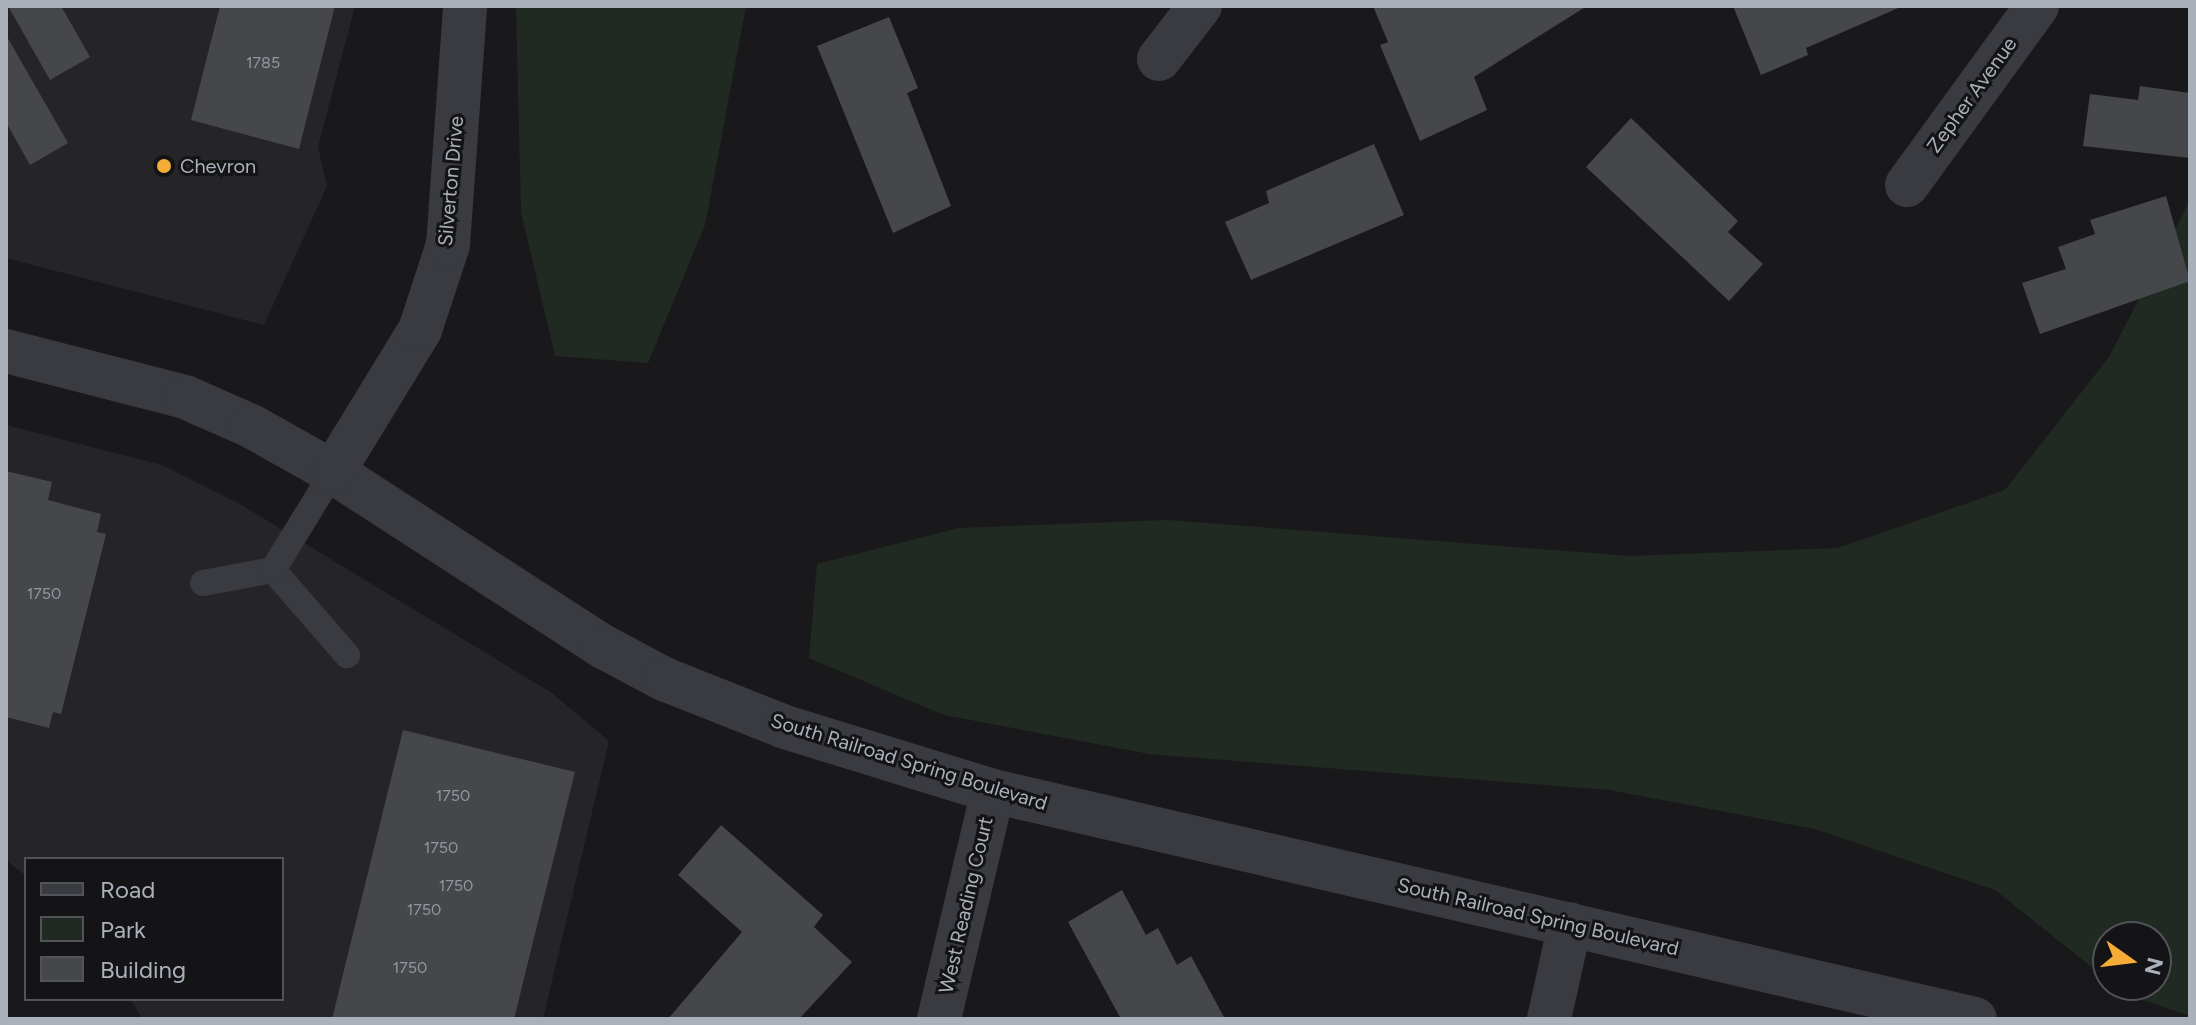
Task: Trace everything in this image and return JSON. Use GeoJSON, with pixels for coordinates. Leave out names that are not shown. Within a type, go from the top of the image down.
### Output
{"type":"FeatureCollection","features":[{"type":"Feature","properties":{"kind":"street","name":"Silverton Drive"},"geometry":{"type":"LineString","coordinates":[[333,472],[420,330],[448,245],[465,6]]}},
{"type":"Feature","properties":{"kind":"street"},"geometry":{"type":"LineString","coordinates":[[1159,59],[1200,6]]}},
{"type":"Feature","properties":{"kind":"street","name":"Zepher Avenue"},"geometry":{"type":"LineString","coordinates":[[1907,185],[2037,6]]}},
{"type":"Feature","properties":{"kind":"street","name":"South Railroad Spring Boulevard"},"geometry":{"type":"LineString","coordinates":[[6,351],[185,397],[251,426],[333,472],[604,647],[664,679],[785,727],[993,791],[1975,1019]]}},
{"type":"Feature","properties":{"kind":"street","name":"West Reading Court"},"geometry":{"type":"LineString","coordinates":[[939,1019],[993,791]]}},
{"type":"Feature","properties":{"kind":"street"},"geometry":{"type":"LineString","coordinates":[[1549,1019],[1570,924]]}},
{"type":"Feature","properties":{"kind":"lane"},"geometry":{"type":"LineString","coordinates":[[203,583],[273,570],[333,472]]}},
{"type":"Feature","properties":{"kind":"lane"},"geometry":{"type":"LineString","coordinates":[[273,570],[347,655]]}},
{"type":"Feature","properties":{"kind":"shaded area","name":"Chevron"},"geometry":{"type":"Polygon","coordinates":[[[6,6],[355,6],[318,147],[327,186],[264,325],[6,258],[6,6]]]}},
{"type":"Feature","properties":{"kind":"shaded area"},"geometry":{"type":"Polygon","coordinates":[[[6,425],[162,465],[238,503],[552,693],[609,741],[543,1019],[142,1019],[132,1001],[284,1001],[284,857],[24,857],[24,874],[6,860],[6,425]]]}},
{"type":"Feature","properties":{"kind":"green space"},"geometry":{"type":"Polygon","coordinates":[[[516,6],[746,6],[705,225],[648,363],[555,356],[521,212],[516,6]]]}},
{"type":"Feature","properties":{"kind":"green space"},"geometry":{"type":"Polygon","coordinates":[[[2190,200],[2190,1016],[2146,1001],[2172,1001],[2172,921],[2092,921],[2092,967],[1995,890],[1815,829],[1609,790],[1149,754],[944,715],[809,658],[817,564],[959,528],[1168,520],[1629,556],[1838,548],[2005,490],[2109,357],[2190,200]]]}},
{"type":"Feature","properties":{"kind":"building"},"geometry":{"type":"Polygon","coordinates":[[[8,6],[61,6],[90,57],[50,80],[8,6]]]}},
{"type":"Feature","properties":{"kind":"building"},"geometry":{"type":"Polygon","coordinates":[[[220,6],[335,6],[299,149],[191,120],[220,6]]]}},
{"type":"Feature","properties":{"kind":"building"},"geometry":{"type":"Polygon","coordinates":[[[1373,6],[1587,6],[1474,77],[1487,110],[1420,141],[1380,45],[1388,42],[1373,6]]]}},
{"type":"Feature","properties":{"kind":"building"},"geometry":{"type":"Polygon","coordinates":[[[1733,6],[1903,6],[1806,48],[1808,55],[1761,75],[1733,6]]]}},
{"type":"Feature","properties":{"kind":"building"},"geometry":{"type":"Polygon","coordinates":[[[889,17],[918,88],[907,93],[951,206],[893,233],[817,46],[889,17]]]}},
{"type":"Feature","properties":{"kind":"building"},"geometry":{"type":"Polygon","coordinates":[[[6,35],[68,143],[30,165],[6,122],[6,35]]]}},
{"type":"Feature","properties":{"kind":"building"},"geometry":{"type":"Polygon","coordinates":[[[2140,86],[2190,93],[2190,158],[2083,146],[2090,94],[2138,100],[2140,86]]]}},
{"type":"Feature","properties":{"kind":"building"},"geometry":{"type":"Polygon","coordinates":[[[1631,118],[1738,221],[1728,232],[1763,264],[1729,301],[1586,167],[1631,118]]]}},
{"type":"Feature","properties":{"kind":"building"},"geometry":{"type":"Polygon","coordinates":[[[1374,144],[1404,215],[1251,280],[1225,222],[1269,203],[1266,191],[1374,144]]]}},
{"type":"Feature","properties":{"kind":"building"},"geometry":{"type":"Polygon","coordinates":[[[2166,196],[2190,281],[2040,334],[2022,283],[2066,269],[2058,247],[2095,234],[2090,220],[2166,196]]]}},
{"type":"Feature","properties":{"kind":"building"},"geometry":{"type":"Polygon","coordinates":[[[6,471],[52,482],[48,500],[101,514],[97,532],[106,534],[61,714],[53,712],[49,728],[6,717],[6,471]]]}},
{"type":"Feature","properties":{"kind":"building"},"geometry":{"type":"Polygon","coordinates":[[[403,730],[575,772],[514,1019],[332,1019],[403,730]]]}},
{"type":"Feature","properties":{"kind":"building"},"geometry":{"type":"Polygon","coordinates":[[[721,825],[823,915],[814,927],[852,962],[799,1019],[668,1019],[742,932],[678,875],[721,825]]]}},
{"type":"Feature","properties":{"kind":"building"},"geometry":{"type":"Polygon","coordinates":[[[1122,890],[1146,935],[1158,928],[1177,965],[1191,956],[1225,1019],[1121,1019],[1068,922],[1122,890]]]}},
{"type":"Feature","properties":{"kind":"place","name":"Chevron"},"geometry":{"type":"Point","coordinates":[164,166]}}]}
